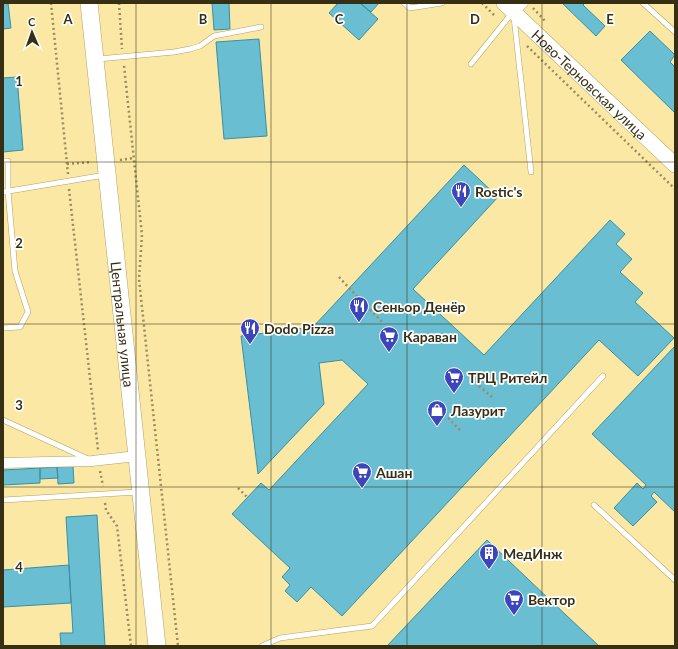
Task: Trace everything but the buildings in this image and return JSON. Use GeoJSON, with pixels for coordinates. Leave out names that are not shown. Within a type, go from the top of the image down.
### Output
{"type":"FeatureCollection","features":[{"type":"Feature","properties":{"kind":"main road","name":"Центральная улица"},"geometry":{"type":"LineString","coordinates":[[89,3],[157,646]]}},
{"type":"Feature","properties":{"kind":"main road","name":"Ново-Терновская улица"},"geometry":{"type":"LineString","coordinates":[[513,6],[675,165]]}},
{"type":"Feature","properties":{"kind":"street"},"geometry":{"type":"LineString","coordinates":[[3,463],[96,460],[137,456]]}},
{"type":"Feature","properties":{"kind":"lane"},"geometry":{"type":"LineString","coordinates":[[404,3],[410,8],[442,3]]}},
{"type":"Feature","properties":{"kind":"lane"},"geometry":{"type":"LineString","coordinates":[[643,3],[675,32]]}},
{"type":"Feature","properties":{"kind":"lane"},"geometry":{"type":"LineString","coordinates":[[471,64],[503,24],[513,6]]}},
{"type":"Feature","properties":{"kind":"lane"},"geometry":{"type":"LineString","coordinates":[[513,6],[531,172]]}},
{"type":"Feature","properties":{"kind":"lane"},"geometry":{"type":"LineString","coordinates":[[95,60],[190,49],[200,46],[214,36],[261,27]]}},
{"type":"Feature","properties":{"kind":"lane"},"geometry":{"type":"LineString","coordinates":[[3,161],[8,161],[6,192],[15,271],[28,312],[20,327],[3,328]]}},
{"type":"Feature","properties":{"kind":"lane"},"geometry":{"type":"LineString","coordinates":[[6,192],[108,175]]}},
{"type":"Feature","properties":{"kind":"lane"},"geometry":{"type":"LineString","coordinates":[[262,646],[280,638],[372,626],[603,376]]}},
{"type":"Feature","properties":{"kind":"lane"},"geometry":{"type":"LineString","coordinates":[[3,420],[96,460]]}},
{"type":"Feature","properties":{"kind":"lane"},"geometry":{"type":"LineString","coordinates":[[3,500],[141,492]]}},
{"type":"Feature","properties":{"kind":"lane"},"geometry":{"type":"LineString","coordinates":[[594,505],[675,580]]}},
{"type":"Feature","properties":{"kind":"path"},"geometry":{"type":"LineString","coordinates":[[51,3],[96,460],[106,510],[117,526],[131,646]]}},
{"type":"Feature","properties":{"kind":"path"},"geometry":{"type":"LineString","coordinates":[[118,3],[142,235],[139,279],[178,646]]}},
{"type":"Feature","properties":{"kind":"path"},"geometry":{"type":"LineString","coordinates":[[482,3],[503,24]]}},
{"type":"Feature","properties":{"kind":"path"},"geometry":{"type":"LineString","coordinates":[[516,36],[675,189]]}},
{"type":"Feature","properties":{"kind":"path"},"geometry":{"type":"LineString","coordinates":[[339,277],[382,322]]}},
{"type":"Feature","properties":{"kind":"path"},"geometry":{"type":"LineString","coordinates":[[479,386],[492,397]]}},
{"type":"Feature","properties":{"kind":"path"},"geometry":{"type":"LineString","coordinates":[[448,418],[460,430]]}},
{"type":"Feature","properties":{"kind":"path"},"geometry":{"type":"LineString","coordinates":[[238,488],[247,498]]}},
{"type":"Feature","properties":{"kind":"place","name":"Rostic's"},"geometry":{"type":"Point","coordinates":[461,208]}},
{"type":"Feature","properties":{"kind":"place","name":"Сеньор Денёр"},"geometry":{"type":"Point","coordinates":[359,323]}},
{"type":"Feature","properties":{"kind":"place","name":"Dodo Pizza"},"geometry":{"type":"Point","coordinates":[250,345]}},
{"type":"Feature","properties":{"kind":"place","name":"Караван"},"geometry":{"type":"Point","coordinates":[389,353]}},
{"type":"Feature","properties":{"kind":"place","name":"ТРЦ Ритейл"},"geometry":{"type":"Point","coordinates":[454,394]}},
{"type":"Feature","properties":{"kind":"place","name":"Лазурит"},"geometry":{"type":"Point","coordinates":[437,427]}},
{"type":"Feature","properties":{"kind":"place","name":"Ашан"},"geometry":{"type":"Point","coordinates":[362,489]}},
{"type":"Feature","properties":{"kind":"place","name":"МедИнж"},"geometry":{"type":"Point","coordinates":[489,570]}},
{"type":"Feature","properties":{"kind":"place","name":"Вектор"},"geometry":{"type":"Point","coordinates":[514,616]}}]}
